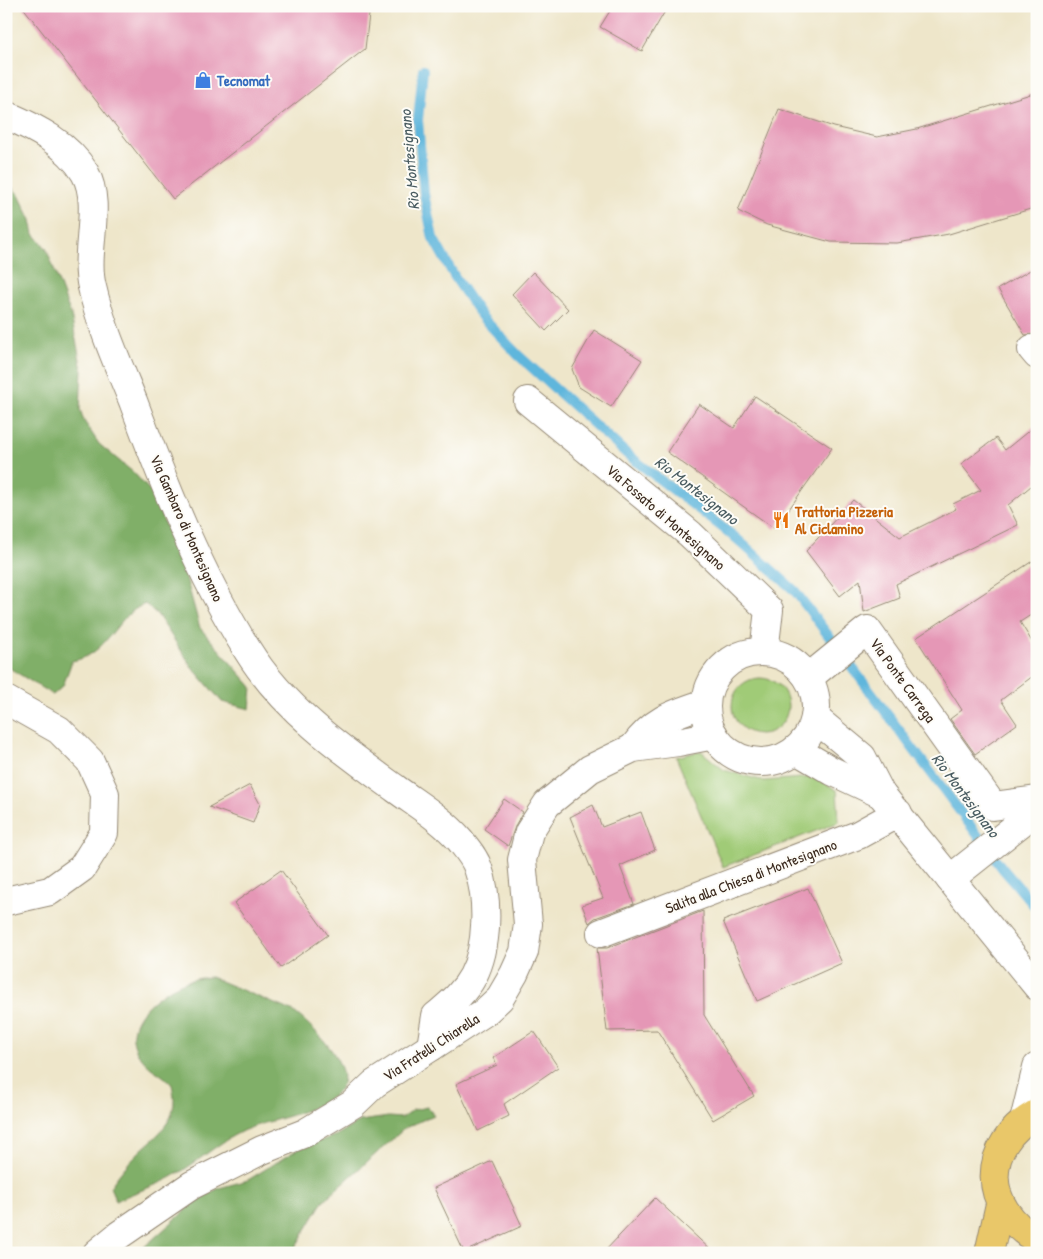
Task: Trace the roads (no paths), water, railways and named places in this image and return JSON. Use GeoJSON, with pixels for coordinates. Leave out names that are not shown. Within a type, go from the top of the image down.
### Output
{"type":"FeatureCollection","features":[{"type":"Feature","properties":{"kind":"main road"},"geometry":{"type":"LineString","coordinates":[[1030,1117],[1008,1136],[998,1157],[995,1172],[1000,1204],[1009,1219],[1022,1231],[1037,1240]]}},
{"type":"Feature","properties":{"kind":"main road"},"geometry":{"type":"LineString","coordinates":[[989,1253],[1000,1204]]}},
{"type":"Feature","properties":{"kind":"street","name":"Via Gambaro di Montesignano"},"geometry":{"type":"LineString","coordinates":[[6,115],[55,141],[74,158],[85,174],[92,192],[91,284],[99,314],[163,479],[198,560],[250,654],[286,699],[321,734],[449,828],[477,865],[484,890],[484,932],[478,966],[461,994],[436,1016],[431,1047]]}},
{"type":"Feature","properties":{"kind":"street","name":"Via Fossato di Montesignano"},"geometry":{"type":"LineString","coordinates":[[528,401],[690,534],[769,610],[764,652]]}},
{"type":"Feature","properties":{"kind":"street","name":"Via Ponte Carrega"},"geometry":{"type":"LineString","coordinates":[[817,671],[867,630],[993,806],[1037,800]]}},
{"type":"Feature","properties":{"kind":"street"},"geometry":{"type":"LineString","coordinates":[[764,652],[782,656],[797,665],[817,671],[815,718],[808,736],[796,750],[779,759],[760,762],[742,758],[726,749],[714,735],[707,719],[706,702],[709,688],[716,675],[725,665],[738,657],[764,652]]}},
{"type":"Feature","properties":{"kind":"street"},"geometry":{"type":"LineString","coordinates":[[6,700],[59,730],[90,761],[105,794],[104,833],[82,868],[50,891],[6,900]]}},
{"type":"Feature","properties":{"kind":"street","name":"Via Fratelli Chiarella"},"geometry":{"type":"LineString","coordinates":[[633,748],[645,731],[667,716],[706,702]]}},
{"type":"Feature","properties":{"kind":"street"},"geometry":{"type":"LineString","coordinates":[[815,718],[862,757],[889,804],[1037,986]]}},
{"type":"Feature","properties":{"kind":"street","name":"Via Fratelli Chiarella"},"geometry":{"type":"LineString","coordinates":[[97,1253],[119,1235],[192,1185],[262,1150],[305,1133],[353,1104],[374,1084],[485,1012],[500,998],[524,952],[528,924],[522,860],[529,832],[547,804],[590,769],[633,748],[714,735]]}},
{"type":"Feature","properties":{"kind":"street"},"geometry":{"type":"LineString","coordinates":[[796,750],[889,804]]}},
{"type":"Feature","properties":{"kind":"street","name":"Salita alla Chiesa di Montesignano"},"geometry":{"type":"LineString","coordinates":[[601,933],[858,835],[889,804]]}},
{"type":"Feature","properties":{"kind":"street"},"geometry":{"type":"LineString","coordinates":[[950,879],[1037,810]]}},
{"type":"Feature","properties":{"kind":"street"},"geometry":{"type":"LineString","coordinates":[[1030,1117],[1037,1067]]}},
{"type":"Feature","properties":{"kind":"waterway","name":"Rio Montesignano"},"geometry":{"type":"LineString","coordinates":[[423,70],[418,120],[424,194],[433,238],[456,279],[482,317],[518,355],[628,455],[736,538],[795,591],[1003,869],[1037,909]]}},
{"type":"Feature","properties":{"kind":"place","name":"Tecnomat"},"geometry":{"type":"Point","coordinates":[203,80]}},
{"type":"Feature","properties":{"kind":"place","name":"Trattoria Pizzeria Al Ciclamino"},"geometry":{"type":"Point","coordinates":[781,520]}}]}
